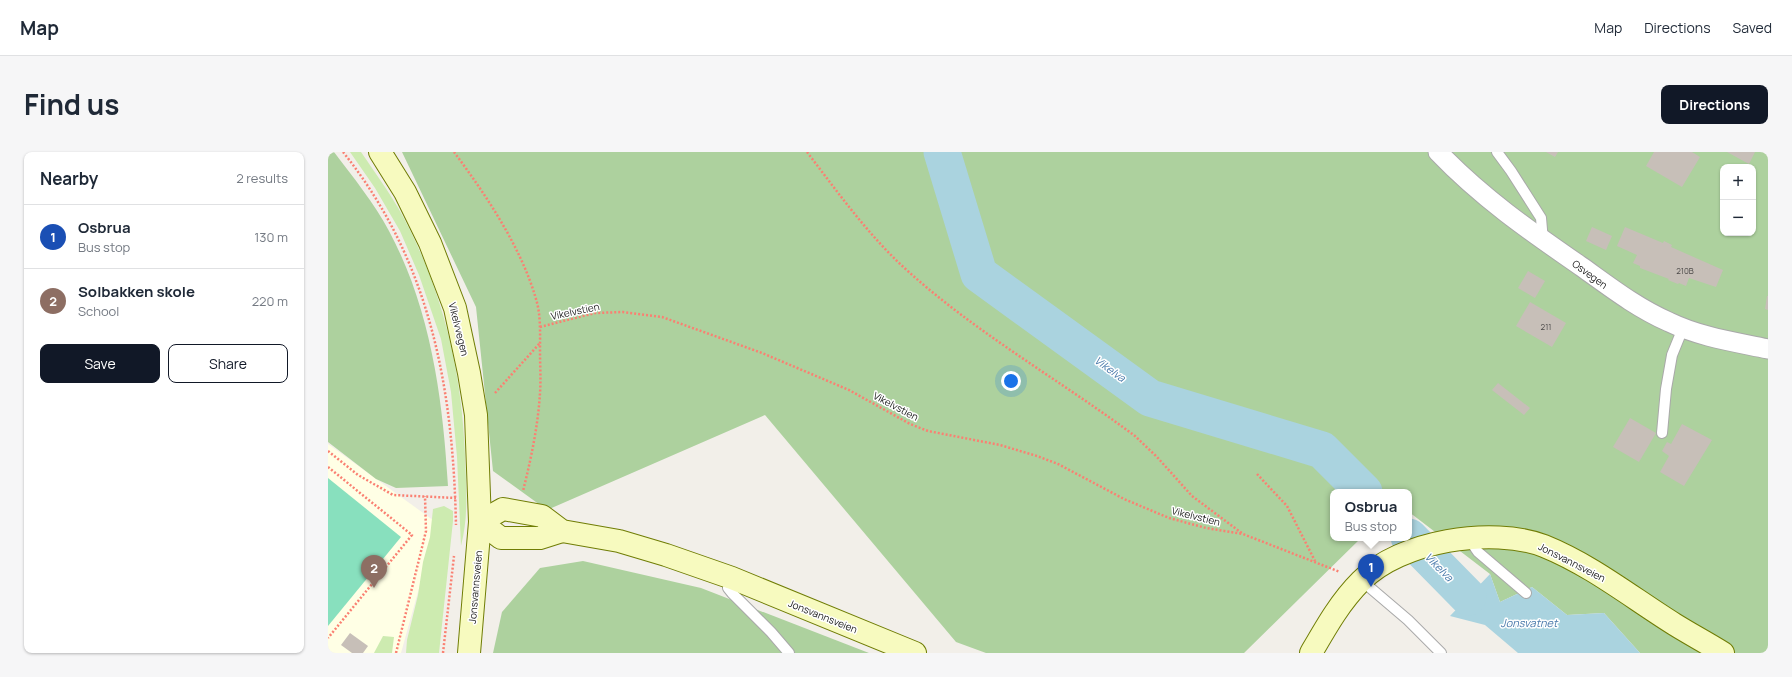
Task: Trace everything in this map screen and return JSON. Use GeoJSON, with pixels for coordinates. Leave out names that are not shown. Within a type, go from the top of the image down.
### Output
{"type":"FeatureCollection","features":[{"type":"Feature","properties":{"kind":"main road","name":"Vikelvvegen"},"geometry":{"type":"LineString","coordinates":[[380,152],[405,192],[430,243],[455,308],[476,415],[480,522]]}},
{"type":"Feature","properties":{"kind":"main road","name":"Jonsvannsveien"},"geometry":{"type":"LineString","coordinates":[[469,653],[480,522],[503,509],[542,516],[562,530],[643,547],[732,578],[915,653]]}},
{"type":"Feature","properties":{"kind":"main road"},"geometry":{"type":"LineString","coordinates":[[480,522],[502,538],[540,538],[562,530]]}},
{"type":"Feature","properties":{"kind":"main road","name":"Jonsvannsveien"},"geometry":{"type":"LineString","coordinates":[[1311,653],[1334,614],[1361,580],[1390,560],[1435,544],[1469,538],[1513,539],[1544,546],[1611,582],[1674,624],[1723,653]]}},
{"type":"Feature","properties":{"kind":"street","name":"Osvegen"},"geometry":{"type":"LineString","coordinates":[[1438,152],[1474,188],[1520,225],[1620,295],[1668,322],[1696,333],[1768,349]]}},
{"type":"Feature","properties":{"kind":"lane"},"geometry":{"type":"LineString","coordinates":[[1497,152],[1541,218],[1543,241]]}},
{"type":"Feature","properties":{"kind":"lane"},"geometry":{"type":"LineString","coordinates":[[1662,433],[1666,389],[1672,355],[1683,328]]}},
{"type":"Feature","properties":{"kind":"lane"},"geometry":{"type":"LineString","coordinates":[[1469,538],[1478,552],[1526,593]]}},
{"type":"Feature","properties":{"kind":"lane"},"geometry":{"type":"LineString","coordinates":[[732,578],[728,588],[756,619],[771,632],[789,653]]}},
{"type":"Feature","properties":{"kind":"lane"},"geometry":{"type":"LineString","coordinates":[[1361,580],[1408,620],[1441,653]]}},
{"type":"Feature","properties":{"kind":"path"},"geometry":{"type":"LineString","coordinates":[[343,152],[372,193],[396,234],[414,272],[434,333],[444,382],[456,498],[456,526]]}},
{"type":"Feature","properties":{"kind":"path","name":"Vikelvstien"},"geometry":{"type":"LineString","coordinates":[[454,152],[512,242],[526,270],[536,301],[540,327],[540,392],[535,438],[517,512]]}},
{"type":"Feature","properties":{"kind":"path","name":"Vikelvstien"},"geometry":{"type":"LineString","coordinates":[[807,152],[867,230],[899,262],[949,305],[1135,436],[1157,457],[1192,496],[1242,534]]}},
{"type":"Feature","properties":{"kind":"path","name":"Vikelvstien"},"geometry":{"type":"LineString","coordinates":[[540,327],[601,313],[623,312],[662,317],[762,353],[849,390],[910,424],[928,431],[1000,445],[1037,456],[1058,464],[1124,499],[1169,518],[1206,528],[1242,534],[1361,580]]}},
{"type":"Feature","properties":{"kind":"path"},"geometry":{"type":"LineString","coordinates":[[476,415],[540,343]]}},
{"type":"Feature","properties":{"kind":"path"},"geometry":{"type":"LineString","coordinates":[[328,451],[358,474],[393,495],[456,498]]}},
{"type":"Feature","properties":{"kind":"path"},"geometry":{"type":"LineString","coordinates":[[328,467],[412,536],[328,638]]}},
{"type":"Feature","properties":{"kind":"path"},"geometry":{"type":"LineString","coordinates":[[1257,474],[1287,506],[1315,562]]}},
{"type":"Feature","properties":{"kind":"path"},"geometry":{"type":"LineString","coordinates":[[396,653],[426,531],[425,496]]}},
{"type":"Feature","properties":{"kind":"path"},"geometry":{"type":"LineString","coordinates":[[444,653],[455,548]]}},
{"type":"Feature","properties":{"kind":"shaded area"},"geometry":{"type":"Polygon","coordinates":[[[328,444],[437,523],[401,653],[328,653],[328,444]]]}},
{"type":"Feature","properties":{"kind":"green space"},"geometry":{"type":"Polygon","coordinates":[[[328,152],[334,152],[377,210],[403,261],[415,292],[425,323],[438,388],[443,421],[448,486],[396,488],[376,479],[328,442],[328,152]]]}},
{"type":"Feature","properties":{"kind":"green space"},"geometry":{"type":"Polygon","coordinates":[[[350,152],[361,152],[398,208],[422,255],[442,311],[455,367],[463,426],[466,500],[464,534],[461,546],[457,457],[451,392],[441,339],[419,275],[400,231],[375,188],[350,152]]]}},
{"type":"Feature","properties":{"kind":"green space"},"geometry":{"type":"Polygon","coordinates":[[[402,152],[1768,152],[1768,653],[1640,653],[1604,613],[1567,615],[1532,587],[1500,602],[1490,574],[1412,514],[1412,489],[1330,489],[1330,541],[1358,541],[1244,653],[986,653],[956,642],[765,415],[547,510],[493,471],[476,307],[402,152]]]}},
{"type":"Feature","properties":{"kind":"green space"},"geometry":{"type":"Polygon","coordinates":[[[328,478],[401,537],[328,626],[328,478]]]}},
{"type":"Feature","properties":{"kind":"green space"},"geometry":{"type":"Polygon","coordinates":[[[444,506],[453,511],[453,521],[439,653],[406,653],[407,640],[418,595],[423,562],[430,537],[433,509],[444,506]]]}},
{"type":"Feature","properties":{"kind":"green space"},"geometry":{"type":"Polygon","coordinates":[[[583,561],[701,588],[869,653],[493,653],[502,612],[540,568],[583,561]]]}},
{"type":"Feature","properties":{"kind":"green space"},"geometry":{"type":"Polygon","coordinates":[[[383,636],[394,637],[392,653],[374,653],[383,636]]]}},
{"type":"Feature","properties":{"kind":"water","name":"Jonsvatnet"},"geometry":{"type":"Polygon","coordinates":[[[1490,574],[1500,602],[1532,587],[1567,615],[1604,613],[1640,653],[1518,653],[1485,625],[1450,616],[1490,574]]]}},
{"type":"Feature","properties":{"kind":"building"},"geometry":{"type":"Polygon","coordinates":[[[1546,152],[1558,152],[1555,157],[1546,152]]]}},
{"type":"Feature","properties":{"kind":"building"},"geometry":{"type":"Polygon","coordinates":[[[1654,152],[1692,152],[1700,157],[1682,187],[1646,166],[1654,152]]]}},
{"type":"Feature","properties":{"kind":"building"},"geometry":{"type":"Polygon","coordinates":[[[1727,152],[1755,152],[1749,164],[1727,152]]]}},
{"type":"Feature","properties":{"kind":"building"},"geometry":{"type":"Polygon","coordinates":[[[1592,227],[1612,236],[1606,250],[1586,241],[1592,227]]]}},
{"type":"Feature","properties":{"kind":"building"},"geometry":{"type":"Polygon","coordinates":[[[1625,227],[1663,243],[1664,241],[1672,245],[1671,247],[1723,270],[1716,287],[1689,278],[1686,286],[1679,283],[1678,284],[1640,268],[1640,266],[1633,263],[1637,255],[1617,246],[1625,227]]]}},
{"type":"Feature","properties":{"kind":"building"},"geometry":{"type":"Polygon","coordinates":[[[1528,271],[1545,281],[1535,298],[1518,288],[1528,271]]]}},
{"type":"Feature","properties":{"kind":"building"},"geometry":{"type":"Polygon","coordinates":[[[1768,296],[1768,310],[1765,309],[1768,296]]]}},
{"type":"Feature","properties":{"kind":"building"},"geometry":{"type":"Polygon","coordinates":[[[1530,302],[1566,323],[1552,347],[1516,326],[1530,302]]]}},
{"type":"Feature","properties":{"kind":"building"},"geometry":{"type":"Polygon","coordinates":[[[1498,383],[1530,408],[1524,415],[1492,390],[1498,383]]]}},
{"type":"Feature","properties":{"kind":"building"},"geometry":{"type":"Polygon","coordinates":[[[1630,418],[1656,433],[1639,462],[1613,447],[1630,418]]]}},
{"type":"Feature","properties":{"kind":"building"},"geometry":{"type":"Polygon","coordinates":[[[1682,424],[1712,440],[1684,486],[1660,472],[1669,456],[1662,451],[1667,442],[1671,444],[1682,424]]]}},
{"type":"Feature","properties":{"kind":"building"},"geometry":{"type":"Polygon","coordinates":[[[350,633],[368,646],[363,653],[352,653],[341,645],[350,633]]]}},
{"type":"Feature","properties":{"kind":"waterway","name":"Vikelva"},"geometry":{"type":"LineString","coordinates":[[942,152],[979,274],[1150,398],[1322,450],[1361,489]]}},
{"type":"Feature","properties":{"kind":"waterway","name":"Vikelva"},"geometry":{"type":"LineString","coordinates":[[1412,540],[1468,597]]}},
{"type":"Feature","properties":{"kind":"place","name":"Osbrua"},"geometry":{"type":"Point","coordinates":[1371,587]}},
{"type":"Feature","properties":{"kind":"place","name":"Solbakken skole"},"geometry":{"type":"Point","coordinates":[374,588]}}]}
